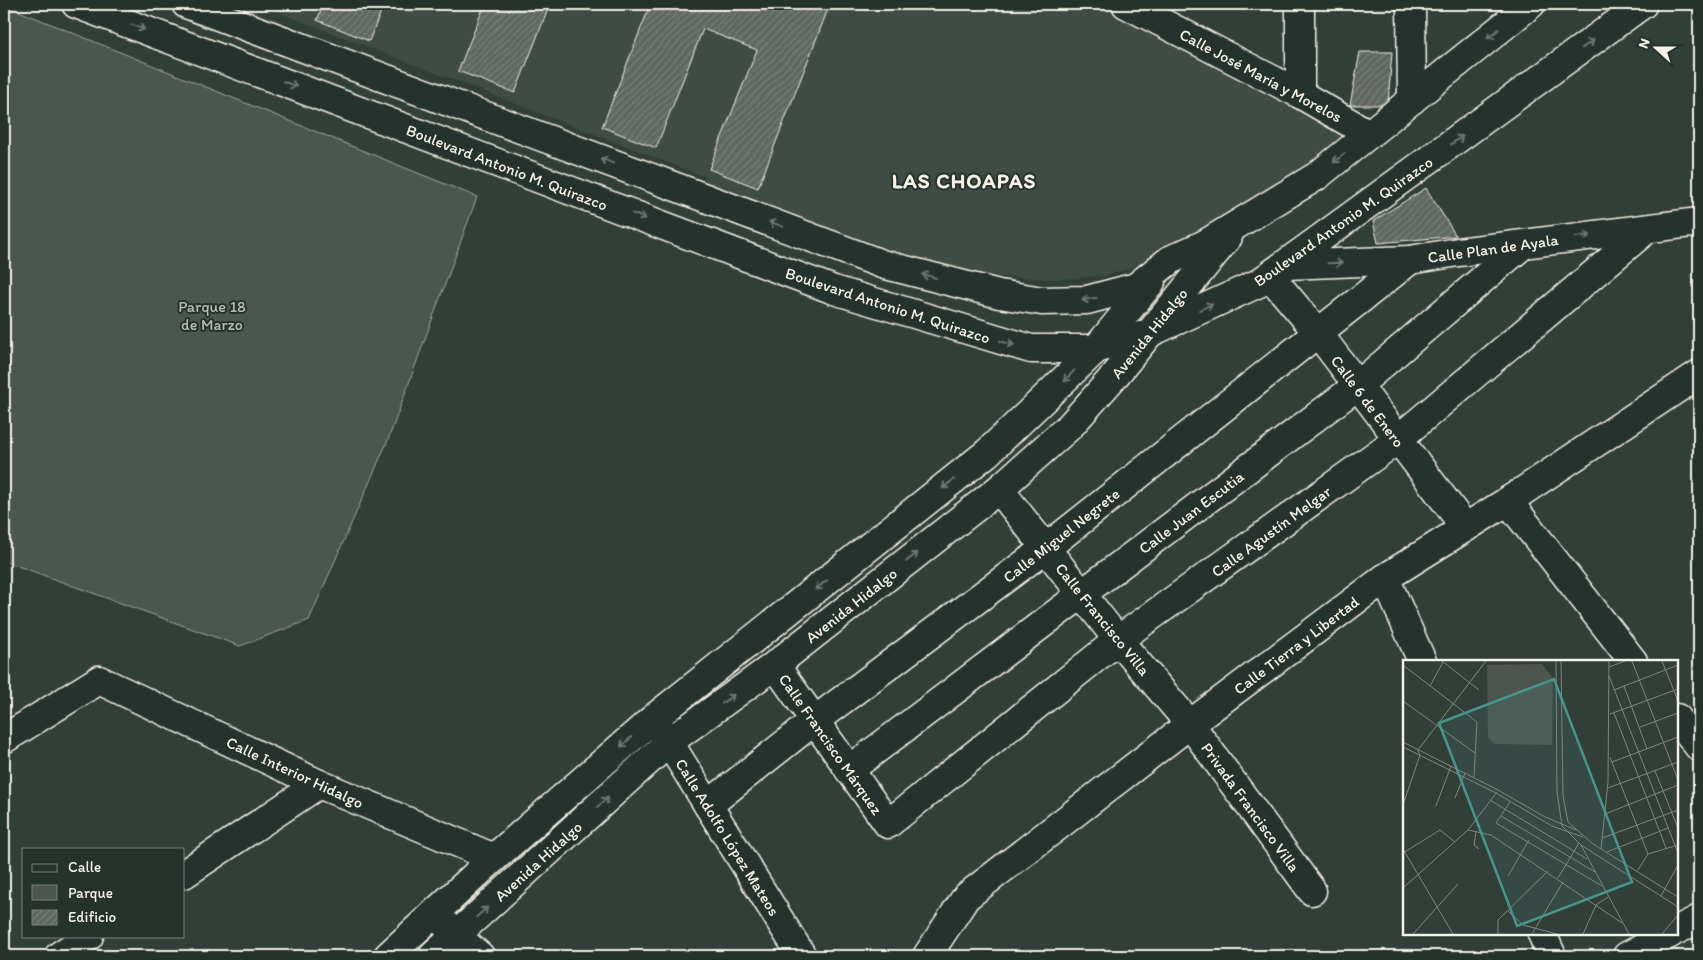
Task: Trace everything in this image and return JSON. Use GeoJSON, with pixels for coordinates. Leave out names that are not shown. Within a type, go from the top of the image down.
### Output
{"type":"FeatureCollection","features":[{"type":"Feature","properties":{"kind":"street","name":"Boulevard Antonio M. Quirazco"},"geometry":{"type":"LineString","coordinates":[[76,4],[834,290],[1031,349],[1096,349],[1147,334],[1278,270],[1643,4]]}},
{"type":"Feature","properties":{"kind":"street"},"geometry":{"type":"LineString","coordinates":[[186,4],[882,264],[999,294],[1042,300],[1087,300],[1136,287],[1170,260],[1240,223],[1317,176],[1531,4]]}},
{"type":"Feature","properties":{"kind":"street"},"geometry":{"type":"LineString","coordinates":[[1300,4],[1300,94]]}},
{"type":"Feature","properties":{"kind":"street"},"geometry":{"type":"LineString","coordinates":[[1412,4],[1412,100]]}},
{"type":"Feature","properties":{"kind":"street","name":"Calle José María y Morelos"},"geometry":{"type":"LineString","coordinates":[[1129,5],[1300,94],[1369,134]]}},
{"type":"Feature","properties":{"kind":"street","name":"Calle Plan de Ayala"},"geometry":{"type":"LineString","coordinates":[[1278,270],[1410,260],[1458,252],[1699,222]]}},
{"type":"Feature","properties":{"kind":"street","name":"Avenida Hidalgo"},"geometry":{"type":"LineString","coordinates":[[433,956],[669,742],[775,665],[999,489],[1070,426],[1117,373],[1147,334],[1240,223]]}},
{"type":"Feature","properties":{"kind":"street","name":"Calle Agustín Melgar"},"geometry":{"type":"LineString","coordinates":[[888,824],[1118,640],[1397,440],[1647,229]]}},
{"type":"Feature","properties":{"kind":"street","name":"Calle Juan Escutia"},"geometry":{"type":"LineString","coordinates":[[849,770],[1357,386],[1524,244]]}},
{"type":"Feature","properties":{"kind":"street","name":"Avenida Hidalgo"},"geometry":{"type":"LineString","coordinates":[[388,956],[494,858],[654,718],[987,453],[1096,349],[1170,260]]}},
{"type":"Feature","properties":{"kind":"street","name":"Calle Miguel Negrete"},"geometry":{"type":"LineString","coordinates":[[708,805],[814,721],[1046,548],[1410,260]]}},
{"type":"Feature","properties":{"kind":"street","name":"Calle 6 de Enero"},"geometry":{"type":"LineString","coordinates":[[1278,270],[1318,333],[1397,440],[1465,527]]}},
{"type":"Feature","properties":{"kind":"street","name":"Calle Tierra y Libertad"},"geometry":{"type":"LineString","coordinates":[[927,956],[966,897],[1190,724],[1385,578],[1508,501],[1699,374]]}},
{"type":"Feature","properties":{"kind":"street","name":"Calle Francisco Villa"},"geometry":{"type":"LineString","coordinates":[[999,489],[1118,640],[1190,724]]}},
{"type":"Feature","properties":{"kind":"street"},"geometry":{"type":"LineString","coordinates":[[1508,501],[1632,660]]}},
{"type":"Feature","properties":{"kind":"street"},"geometry":{"type":"LineString","coordinates":[[1385,578],[1422,660]]}},
{"type":"Feature","properties":{"kind":"street","name":"Calle Francisco Márquez"},"geometry":{"type":"LineString","coordinates":[[775,665],[888,824]]}},
{"type":"Feature","properties":{"kind":"street","name":"Calle Interior Hidalgo"},"geometry":{"type":"LineString","coordinates":[[4,739],[99,680],[319,784],[494,858]]}},
{"type":"Feature","properties":{"kind":"street","name":"Calle Adolfo López Mateos"},"geometry":{"type":"LineString","coordinates":[[654,718],[802,956]]}},
{"type":"Feature","properties":{"kind":"street"},"geometry":{"type":"LineString","coordinates":[[1678,719],[1699,747]]}},
{"type":"Feature","properties":{"kind":"street","name":"Privada Francisco Villa"},"geometry":{"type":"LineString","coordinates":[[1190,724],[1312,890]]}},
{"type":"Feature","properties":{"kind":"street"},"geometry":{"type":"LineString","coordinates":[[185,873],[319,784]]}},
{"type":"Feature","properties":{"kind":"street"},"geometry":{"type":"LineString","coordinates":[[435,913],[456,936],[480,956]]}},
{"type":"Feature","properties":{"kind":"street"},"geometry":{"type":"LineString","coordinates":[[1678,929],[1699,918]]}},
{"type":"Feature","properties":{"kind":"street"},"geometry":{"type":"LineString","coordinates":[[1542,935],[1552,956]]}},
{"type":"Feature","properties":{"kind":"street"},"geometry":{"type":"LineString","coordinates":[[1627,956],[1668,935]]}},
{"type":"Feature","properties":{"kind":"street"},"geometry":{"type":"LineString","coordinates":[[59,956],[86,938]]}},
{"type":"Feature","properties":{"kind":"shaded area"},"geometry":{"type":"Polygon","coordinates":[[[257,4],[1095,4],[1268,89],[1346,133],[1234,220],[1150,262],[1104,276],[1059,279],[983,276],[927,265],[890,249],[701,185],[705,177],[257,4]]]}},
{"type":"Feature","properties":{"kind":"green space","name":"Parque 18 de Marzo"},"geometry":{"type":"Polygon","coordinates":[[[4,5],[477,197],[388,440],[309,620],[240,646],[4,561],[4,5]]]}},
{"type":"Feature","properties":{"kind":"building"},"geometry":{"type":"Polygon","coordinates":[[[324,4],[384,4],[369,41],[317,20],[324,4]]]}},
{"type":"Feature","properties":{"kind":"building"},"geometry":{"type":"Polygon","coordinates":[[[485,4],[550,4],[515,93],[458,71],[485,4]]]}},
{"type":"Feature","properties":{"kind":"building"},"geometry":{"type":"Polygon","coordinates":[[[638,4],[830,4],[758,188],[709,169],[757,50],[703,29],[656,148],[602,127],[649,8],[638,4]]]}},
{"type":"Feature","properties":{"kind":"building"},"geometry":{"type":"Polygon","coordinates":[[[1360,52],[1392,52],[1388,105],[1350,105],[1360,52]]]}},
{"type":"Feature","properties":{"kind":"building"},"geometry":{"type":"Polygon","coordinates":[[[1426,188],[1456,236],[1378,243],[1373,221],[1426,188]]]}},
{"type":"Feature","properties":{"kind":"district","name":"LAS CHOAPAS"},"geometry":{"type":"Point","coordinates":[964,181]}}]}
